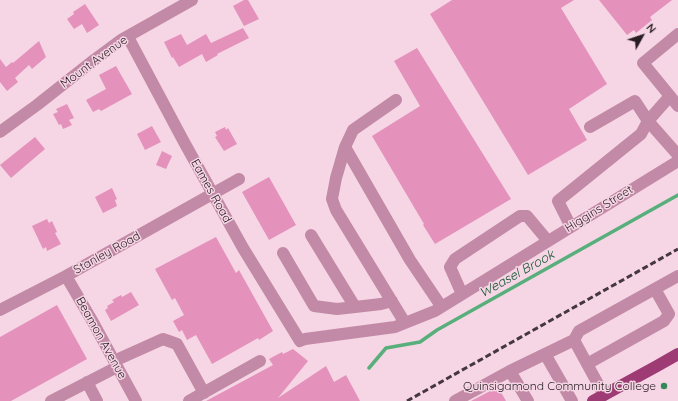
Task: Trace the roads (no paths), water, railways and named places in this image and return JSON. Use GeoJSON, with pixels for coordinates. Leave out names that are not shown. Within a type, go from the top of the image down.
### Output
{"type":"FeatureCollection","features":[{"type":"Feature","properties":{"kind":"main road"},"geometry":{"type":"LineString","coordinates":[[593,401],[678,354]]}},
{"type":"Feature","properties":{"kind":"street","name":"Mount Avenue"},"geometry":{"type":"LineString","coordinates":[[0,132],[94,60],[128,37],[192,0]]}},
{"type":"Feature","properties":{"kind":"street"},"geometry":{"type":"LineString","coordinates":[[678,34],[643,63],[678,106]]}},
{"type":"Feature","properties":{"kind":"street","name":"Eames Road"},"geometry":{"type":"LineString","coordinates":[[128,37],[243,248],[300,341]]}},
{"type":"Feature","properties":{"kind":"street"},"geometry":{"type":"LineString","coordinates":[[571,227],[558,201],[641,134],[648,121],[670,96]]}},
{"type":"Feature","properties":{"kind":"street"},"geometry":{"type":"LineString","coordinates":[[396,100],[353,130],[345,147],[336,178],[332,199],[336,210],[405,323]]}},
{"type":"Feature","properties":{"kind":"street"},"geometry":{"type":"LineString","coordinates":[[590,127],[635,101],[648,121],[678,155]]}},
{"type":"Feature","properties":{"kind":"street"},"geometry":{"type":"LineString","coordinates":[[345,147],[410,260],[441,306]]}},
{"type":"Feature","properties":{"kind":"street","name":"Higgins Street"},"geometry":{"type":"LineString","coordinates":[[300,341],[395,327],[435,311],[678,161]]}},
{"type":"Feature","properties":{"kind":"street","name":"Stanley Road"},"geometry":{"type":"LineString","coordinates":[[0,310],[66,276],[240,179]]}},
{"type":"Feature","properties":{"kind":"street"},"geometry":{"type":"LineString","coordinates":[[462,294],[450,267],[455,258],[520,216],[527,216],[548,241]]}},
{"type":"Feature","properties":{"kind":"street"},"geometry":{"type":"LineString","coordinates":[[311,235],[355,307]]}},
{"type":"Feature","properties":{"kind":"street"},"geometry":{"type":"LineString","coordinates":[[283,253],[314,306],[337,309],[381,304],[392,301]]}},
{"type":"Feature","properties":{"kind":"street","name":"Beamon Avenue"},"geometry":{"type":"LineString","coordinates":[[66,276],[136,401]]}},
{"type":"Feature","properties":{"kind":"street"},"geometry":{"type":"LineString","coordinates":[[455,401],[510,371],[574,340],[579,331],[678,276]]}},
{"type":"Feature","properties":{"kind":"street"},"geometry":{"type":"LineString","coordinates":[[587,364],[664,322],[669,314],[655,289]]}},
{"type":"Feature","properties":{"kind":"street"},"geometry":{"type":"LineString","coordinates":[[53,400],[162,339],[177,344],[204,392]]}},
{"type":"Feature","properties":{"kind":"street"},"geometry":{"type":"LineString","coordinates":[[574,340],[604,395]]}},
{"type":"Feature","properties":{"kind":"street"},"geometry":{"type":"LineString","coordinates":[[545,354],[572,401]]}},
{"type":"Feature","properties":{"kind":"street"},"geometry":{"type":"LineString","coordinates":[[189,401],[260,361]]}},
{"type":"Feature","properties":{"kind":"street"},"geometry":{"type":"LineString","coordinates":[[510,371],[528,401]]}},
{"type":"Feature","properties":{"kind":"street"},"geometry":{"type":"LineString","coordinates":[[87,382],[97,401]]}},
{"type":"Feature","properties":{"kind":"waterway","name":"Weasel Brook"},"geometry":{"type":"LineString","coordinates":[[369,368],[386,348],[420,342],[437,330],[678,195]]}},
{"type":"Feature","properties":{"kind":"railway"},"geometry":{"type":"LineString","coordinates":[[407,401],[678,249]]}},
{"type":"Feature","properties":{"kind":"place","name":"Quinsigamond Community College"},"geometry":{"type":"Point","coordinates":[664,386]}}]}
